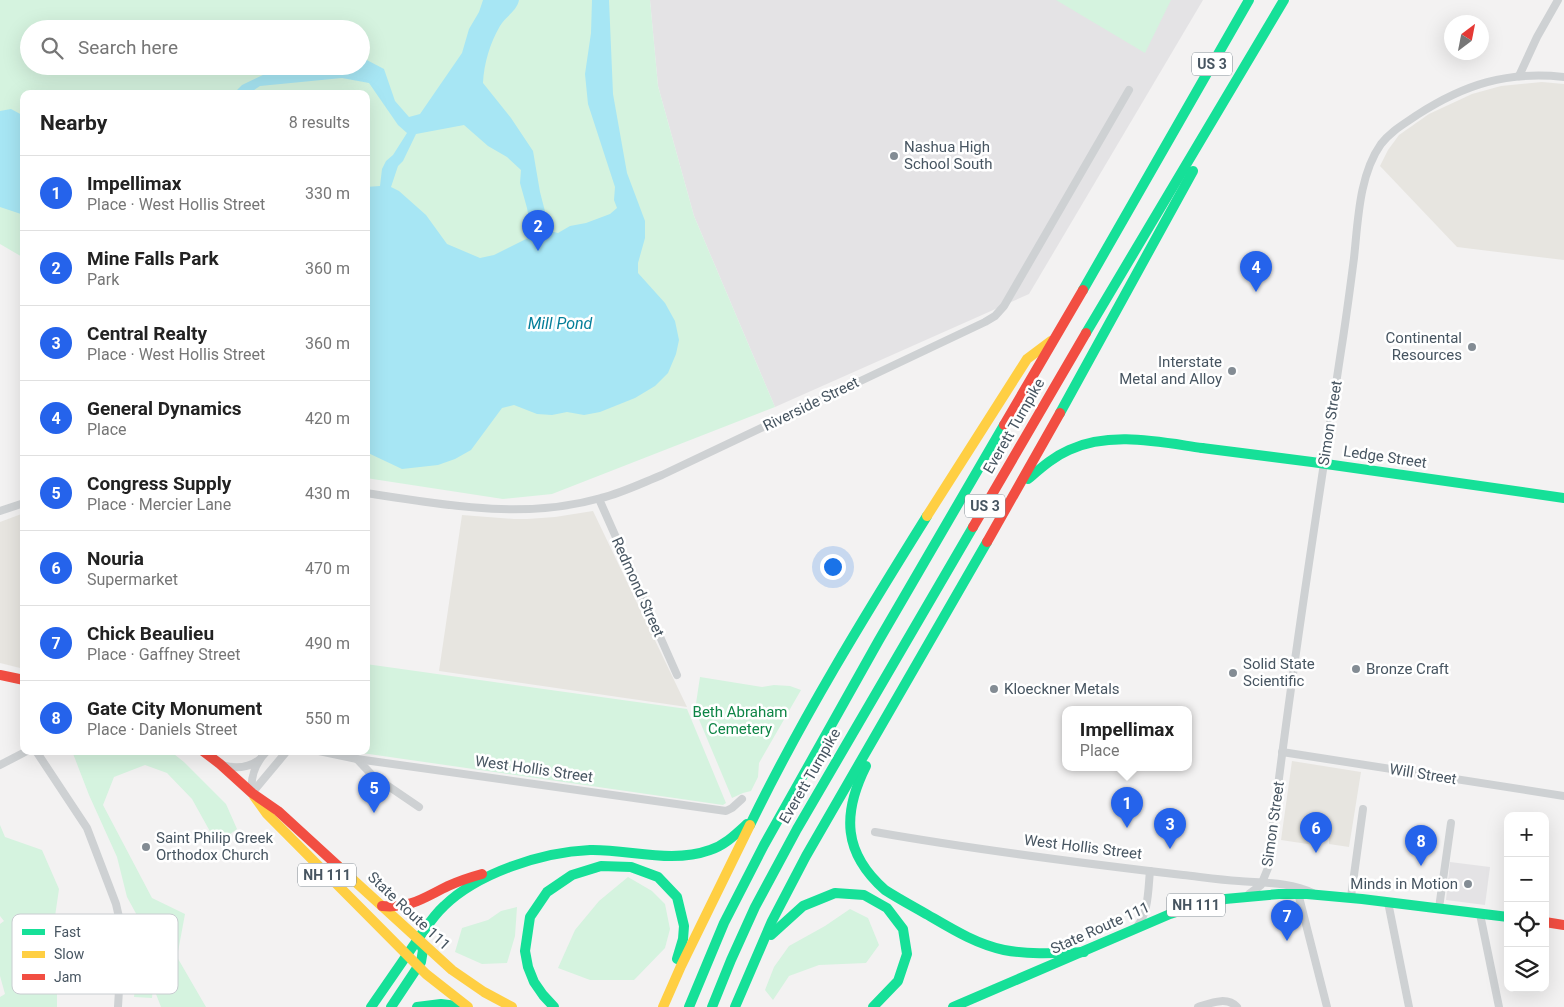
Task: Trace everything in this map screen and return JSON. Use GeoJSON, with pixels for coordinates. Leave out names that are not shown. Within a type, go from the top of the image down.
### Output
{"type":"FeatureCollection","features":[{"type":"Feature","properties":{"kind":"main road","name":"Everett Turnpike"},"geometry":{"type":"LineString","coordinates":[[688,1007],[724,923],[764,845],[879,640],[1249,0]]}},
{"type":"Feature","properties":{"kind":"main road","name":"Everett Turnpike"},"geometry":{"type":"LineString","coordinates":[[712,1007],[755,907],[802,820],[1051,392],[1284,0]]}},
{"type":"Feature","properties":{"kind":"main road"},"geometry":{"type":"LineString","coordinates":[[735,1007],[776,914],[806,856],[1016,492],[1160,234],[1276,14]]}},
{"type":"Feature","properties":{"kind":"main road"},"geometry":{"type":"LineString","coordinates":[[382,906],[406,907],[472,876],[512,867],[553,854],[574,850],[605,850],[671,856],[700,853],[717,847],[739,832],[753,817],[816,700],[870,607],[1026,359],[1055,338]]}},
{"type":"Feature","properties":{"kind":"main road","name":"Ledge Street"},"geometry":{"type":"LineString","coordinates":[[1016,492],[1033,474],[1055,457],[1095,441],[1116,438],[1324,463],[1564,498]]}},
{"type":"Feature","properties":{"kind":"main road"},"geometry":{"type":"LineString","coordinates":[[0,675],[20,679]]}},
{"type":"Feature","properties":{"kind":"main road"},"geometry":{"type":"LineString","coordinates":[[907,678],[858,782],[852,800],[850,814],[851,835],[856,852],[865,868],[876,882],[895,896],[957,932],[979,942],[1002,949],[1026,953],[1084,952]]}},
{"type":"Feature","properties":{"kind":"main road","name":"NH 111"},"geometry":{"type":"LineString","coordinates":[[208,755],[252,793]]}},
{"type":"Feature","properties":{"kind":"main road","name":"State Route 111"},"geometry":{"type":"LineString","coordinates":[[252,793],[278,811],[462,978],[512,1007]]}},
{"type":"Feature","properties":{"kind":"main road","name":"State Route 111"},"geometry":{"type":"LineString","coordinates":[[252,793],[267,814],[418,967],[440,987],[468,1007]]}},
{"type":"Feature","properties":{"kind":"main road"},"geometry":{"type":"LineString","coordinates":[[662,1007],[762,800]]}},
{"type":"Feature","properties":{"kind":"main road"},"geometry":{"type":"LineString","coordinates":[[554,1007],[536,987],[528,966],[525,943],[531,916],[545,894],[562,880],[583,870],[610,866],[635,868],[655,876],[672,890],[680,905],[684,920],[684,936],[662,1007]]}},
{"type":"Feature","properties":{"kind":"main road"},"geometry":{"type":"LineString","coordinates":[[371,1007],[438,912],[455,897],[484,880],[512,867]]}},
{"type":"Feature","properties":{"kind":"main road"},"geometry":{"type":"LineString","coordinates":[[754,961],[776,928],[808,903],[839,892],[853,892],[866,895],[879,901],[893,913],[902,929],[906,947],[906,960],[900,978],[890,991],[872,1007]]}},
{"type":"Feature","properties":{"kind":"main road","name":"State Route 111"},"geometry":{"type":"LineString","coordinates":[[953,1007],[1189,907],[1245,896],[1320,894]]}},
{"type":"Feature","properties":{"kind":"main road","name":"West Hollis Street"},"geometry":{"type":"LineString","coordinates":[[1320,894],[1504,917]]}},
{"type":"Feature","properties":{"kind":"main road"},"geometry":{"type":"LineString","coordinates":[[1549,923],[1564,925]]}},
{"type":"Feature","properties":{"kind":"main road"},"geometry":{"type":"LineString","coordinates":[[391,1007],[422,959],[422,944],[418,939]]}},
{"type":"Feature","properties":{"kind":"main road"},"geometry":{"type":"LineString","coordinates":[[963,1007],[989,992]]}},
{"type":"Feature","properties":{"kind":"main road"},"geometry":{"type":"LineString","coordinates":[[418,1007],[441,1004],[464,1007]]}},
{"type":"Feature","properties":{"kind":"street"},"geometry":{"type":"LineString","coordinates":[[1519,76],[1558,0]]}},
{"type":"Feature","properties":{"kind":"street","name":"Simon Street"},"geometry":{"type":"LineString","coordinates":[[1245,896],[1256,890],[1268,868],[1282,752],[1362,198],[1372,162],[1381,145],[1394,130],[1435,104],[1486,81],[1544,74],[1564,77]]}},
{"type":"Feature","properties":{"kind":"street","name":"Riverside Street"},"geometry":{"type":"LineString","coordinates":[[370,494],[451,505],[510,510],[555,508],[600,499],[662,475],[985,322],[995,316],[1004,306],[1129,90]]}},
{"type":"Feature","properties":{"kind":"street","name":"Redmond Street"},"geometry":{"type":"LineString","coordinates":[[600,499],[677,675]]}},
{"type":"Feature","properties":{"kind":"street"},"geometry":{"type":"LineString","coordinates":[[0,512],[20,504]]}},
{"type":"Feature","properties":{"kind":"street","name":"Will Street"},"geometry":{"type":"LineString","coordinates":[[1282,752],[1564,796]]}},
{"type":"Feature","properties":{"kind":"street"},"geometry":{"type":"LineString","coordinates":[[0,765],[20,755]]}},
{"type":"Feature","properties":{"kind":"street"},"geometry":{"type":"LineString","coordinates":[[39,755],[87,828],[116,904],[118,914]]}},
{"type":"Feature","properties":{"kind":"street"},"geometry":{"type":"LineString","coordinates":[[220,764],[238,768],[249,765],[263,755]]}},
{"type":"Feature","properties":{"kind":"street"},"geometry":{"type":"LineString","coordinates":[[252,793],[285,755]]}},
{"type":"Feature","properties":{"kind":"street","name":"West Hollis Street"},"geometry":{"type":"LineString","coordinates":[[338,755],[726,811],[742,799]]}},
{"type":"Feature","properties":{"kind":"street"},"geometry":{"type":"LineString","coordinates":[[252,793],[252,781],[260,758]]}},
{"type":"Feature","properties":{"kind":"street"},"geometry":{"type":"LineString","coordinates":[[357,759],[372,775],[419,807]]}},
{"type":"Feature","properties":{"kind":"street"},"geometry":{"type":"LineString","coordinates":[[1351,897],[1363,808]]}},
{"type":"Feature","properties":{"kind":"street"},"geometry":{"type":"LineString","coordinates":[[1440,908],[1451,823]]}},
{"type":"Feature","properties":{"kind":"street","name":"West Hollis Street"},"geometry":{"type":"LineString","coordinates":[[875,832],[1032,856],[1150,871],[1292,885],[1320,894]]}},
{"type":"Feature","properties":{"kind":"street"},"geometry":{"type":"LineString","coordinates":[[1136,928],[1145,912],[1150,871]]}},
{"type":"Feature","properties":{"kind":"street"},"geometry":{"type":"LineString","coordinates":[[1298,894],[1327,1007]]}},
{"type":"Feature","properties":{"kind":"street"},"geometry":{"type":"LineString","coordinates":[[1388,902],[1409,1007]]}},
{"type":"Feature","properties":{"kind":"street"},"geometry":{"type":"LineString","coordinates":[[1480,914],[1499,1007]]}},
{"type":"Feature","properties":{"kind":"street"},"geometry":{"type":"LineString","coordinates":[[118,1007],[119,994]]}},
{"type":"Feature","properties":{"kind":"street"},"geometry":{"type":"LineString","coordinates":[[1198,1007],[1223,1001],[1230,1002],[1237,1007]]}},
{"type":"Feature","properties":{"kind":"shaded area","name":"Nashua High School South"},"geometry":{"type":"Polygon","coordinates":[[[650,0],[1203,0],[1029,294],[775,407],[694,216],[658,86],[650,0]]]}},
{"type":"Feature","properties":{"kind":"shaded area"},"geometry":{"type":"Polygon","coordinates":[[[1542,82],[1564,84],[1564,260],[1457,247],[1380,166],[1388,150],[1399,135],[1429,114],[1472,94],[1501,86],[1542,82]]]}},
{"type":"Feature","properties":{"kind":"shaded area"},"geometry":{"type":"Polygon","coordinates":[[[593,511],[687,707],[439,671],[462,515],[527,519],[593,511]]]}},
{"type":"Feature","properties":{"kind":"shaded area"},"geometry":{"type":"Polygon","coordinates":[[[20,514],[20,668],[0,663],[0,522],[20,514]]]}},
{"type":"Feature","properties":{"kind":"shaded area"},"geometry":{"type":"Polygon","coordinates":[[[1292,761],[1361,772],[1349,847],[1329,844],[1329,838],[1315,836],[1314,845],[1281,840],[1292,761]]]}},
{"type":"Feature","properties":{"kind":"shaded area","name":"Minds in Motion"},"geometry":{"type":"Polygon","coordinates":[[[1450,862],[1490,867],[1485,905],[1446,900],[1450,862]]]}},
{"type":"Feature","properties":{"kind":"green space"},"geometry":{"type":"Polygon","coordinates":[[[0,0],[650,0],[658,86],[694,216],[775,407],[552,494],[503,499],[370,479],[370,90],[20,90],[20,256],[0,244],[0,0]]]}},
{"type":"Feature","properties":{"kind":"green space"},"geometry":{"type":"Polygon","coordinates":[[[1056,0],[1171,0],[1145,53],[1056,0]]]}},
{"type":"Feature","properties":{"kind":"green space"},"geometry":{"type":"Polygon","coordinates":[[[370,665],[687,709],[726,803],[723,805],[370,754],[370,665]]]}},
{"type":"Feature","properties":{"kind":"green space","name":"Beth Abraham Cemetery"},"geometry":{"type":"Polygon","coordinates":[[[700,677],[762,687],[774,685],[790,686],[801,690],[759,763],[758,777],[751,791],[732,798],[695,710],[700,677]]]}},
{"type":"Feature","properties":{"kind":"green space"},"geometry":{"type":"Polygon","coordinates":[[[74,755],[175,755],[226,804],[237,829],[217,844],[192,799],[167,773],[145,765],[114,777],[103,805],[152,898],[185,914],[178,952],[178,914],[136,914],[127,897],[117,857],[74,755]]]}},
{"type":"Feature","properties":{"kind":"green space"},"geometry":{"type":"Polygon","coordinates":[[[0,825],[5,837],[42,850],[59,889],[55,914],[12,914],[12,994],[57,994],[57,1007],[0,1007],[0,997],[5,994],[0,976],[0,924],[4,921],[0,916],[0,825]]]}},
{"type":"Feature","properties":{"kind":"green space"},"geometry":{"type":"Polygon","coordinates":[[[628,877],[652,891],[665,904],[670,929],[665,948],[634,980],[590,980],[558,968],[575,930],[599,901],[628,877]]]}},
{"type":"Feature","properties":{"kind":"green space"},"geometry":{"type":"Polygon","coordinates":[[[517,907],[515,936],[507,963],[482,964],[455,952],[462,928],[488,920],[501,911],[517,907]]]}},
{"type":"Feature","properties":{"kind":"green space"},"geometry":{"type":"Polygon","coordinates":[[[850,909],[868,918],[879,945],[866,963],[819,965],[789,976],[773,1000],[765,990],[774,967],[789,946],[825,926],[850,909]]]}},
{"type":"Feature","properties":{"kind":"green space"},"geometry":{"type":"Polygon","coordinates":[[[178,959],[206,1007],[161,1007],[156,994],[178,994],[178,959]]]}},
{"type":"Feature","properties":{"kind":"green space"},"geometry":{"type":"Polygon","coordinates":[[[134,994],[152,994],[152,998],[134,997],[134,994]]]}},
{"type":"Feature","properties":{"kind":"water","name":"Mill Pond"},"geometry":{"type":"Polygon","coordinates":[[[483,0],[519,0],[493,39],[486,61],[483,83],[511,118],[533,151],[540,192],[550,231],[558,233],[570,226],[586,223],[610,214],[617,208],[614,200],[615,187],[588,104],[585,74],[591,33],[592,0],[609,0],[613,94],[627,173],[645,221],[645,238],[638,263],[638,273],[665,303],[675,321],[679,340],[676,354],[668,373],[655,386],[635,398],[600,412],[584,415],[567,412],[552,415],[537,414],[514,405],[502,408],[471,450],[455,459],[438,465],[402,469],[370,454],[370,187],[380,186],[382,169],[386,161],[393,155],[407,133],[398,125],[369,83],[342,78],[260,86],[254,90],[237,90],[242,85],[263,75],[370,75],[370,62],[384,69],[395,101],[409,117],[420,114],[462,53],[469,29],[479,12],[483,0]],[[464,125],[416,134],[403,161],[398,166],[391,187],[399,191],[426,215],[447,244],[480,258],[494,255],[532,236],[520,183],[521,170],[507,157],[488,146],[464,125]]]}},
{"type":"Feature","properties":{"kind":"water"},"geometry":{"type":"Polygon","coordinates":[[[11,109],[20,114],[20,214],[0,207],[0,111],[11,109]]]}},
{"type":"Feature","properties":{"kind":"traffic: fast"},"geometry":{"type":"LineString","coordinates":[[1083,290],[1249,0]]}},
{"type":"Feature","properties":{"kind":"traffic: fast"},"geometry":{"type":"LineString","coordinates":[[1086,333],[1284,0]]}},
{"type":"Feature","properties":{"kind":"traffic: fast"},"geometry":{"type":"LineString","coordinates":[[1060,413],[1193,171]]}},
{"type":"Feature","properties":{"kind":"traffic: fast"},"geometry":{"type":"LineString","coordinates":[[689,1007],[724,923],[764,845],[879,640],[1004,425]]}},
{"type":"Feature","properties":{"kind":"traffic: fast"},"geometry":{"type":"LineString","coordinates":[[1028,479],[1047,463],[1063,453],[1085,444],[1101,441],[1118,439],[1152,441],[1202,448]]}},
{"type":"Feature","properties":{"kind":"traffic: fast"},"geometry":{"type":"LineString","coordinates":[[1202,448],[1564,498]]}},
{"type":"Feature","properties":{"kind":"traffic: fast"},"geometry":{"type":"LineString","coordinates":[[750,825],[812,707],[927,516]]}},
{"type":"Feature","properties":{"kind":"traffic: fast"},"geometry":{"type":"LineString","coordinates":[[712,1007],[755,907],[797,829],[973,527]]}},
{"type":"Feature","properties":{"kind":"traffic: fast"},"geometry":{"type":"LineString","coordinates":[[735,1007],[772,921],[806,856],[987,542]]}},
{"type":"Feature","properties":{"kind":"traffic: fast"},"geometry":{"type":"LineString","coordinates":[[866,766],[853,800],[850,817],[851,832],[854,847],[861,862],[871,876],[885,890],[955,931],[994,947],[1014,952],[1084,952]]}},
{"type":"Feature","properties":{"kind":"traffic: fast"},"geometry":{"type":"LineString","coordinates":[[418,939],[436,914],[458,894],[492,874],[512,866],[552,855],[590,850],[665,856],[695,854],[721,845],[747,824]]}},
{"type":"Feature","properties":{"kind":"traffic: fast"},"geometry":{"type":"LineString","coordinates":[[554,1007],[534,982],[528,967],[525,951],[530,917],[547,892],[572,875],[601,866],[631,867],[658,877],[677,897],[684,926],[683,939],[677,959]]}},
{"type":"Feature","properties":{"kind":"traffic: fast"},"geometry":{"type":"LineString","coordinates":[[771,935],[803,906],[835,893],[864,895],[887,908],[903,929],[907,954],[898,981],[873,1007]]}},
{"type":"Feature","properties":{"kind":"traffic: fast"},"geometry":{"type":"LineString","coordinates":[[953,1007],[1170,914],[1225,899],[1279,894],[1307,894],[1504,917]]}},
{"type":"Feature","properties":{"kind":"traffic: fast"},"geometry":{"type":"LineString","coordinates":[[371,1007],[418,939],[423,950],[421,962],[391,1007]]}},
{"type":"Feature","properties":{"kind":"traffic: fast"},"geometry":{"type":"LineString","coordinates":[[417,1007],[441,1004],[464,1007]]}},
{"type":"Feature","properties":{"kind":"traffic: slow"},"geometry":{"type":"LineString","coordinates":[[927,516],[1027,359],[1051,341]]}},
{"type":"Feature","properties":{"kind":"traffic: slow"},"geometry":{"type":"LineString","coordinates":[[254,796],[267,814],[426,974],[468,1007]]}},
{"type":"Feature","properties":{"kind":"traffic: slow"},"geometry":{"type":"LineString","coordinates":[[663,1007],[750,825]]}},
{"type":"Feature","properties":{"kind":"traffic: slow"},"geometry":{"type":"LineString","coordinates":[[338,866],[452,970],[484,992],[512,1007]]}},
{"type":"Feature","properties":{"kind":"traffic: jam"},"geometry":{"type":"LineString","coordinates":[[1004,425],[1083,290]]}},
{"type":"Feature","properties":{"kind":"traffic: jam"},"geometry":{"type":"LineString","coordinates":[[973,527],[1086,333]]}},
{"type":"Feature","properties":{"kind":"traffic: jam"},"geometry":{"type":"LineString","coordinates":[[987,542],[1060,413]]}},
{"type":"Feature","properties":{"kind":"traffic: jam"},"geometry":{"type":"LineString","coordinates":[[0,675],[20,679]]}},
{"type":"Feature","properties":{"kind":"traffic: jam"},"geometry":{"type":"LineString","coordinates":[[208,755],[252,793],[278,811],[338,866]]}},
{"type":"Feature","properties":{"kind":"traffic: jam"},"geometry":{"type":"LineString","coordinates":[[382,906],[409,904],[452,884],[482,874]]}},
{"type":"Feature","properties":{"kind":"traffic: jam"},"geometry":{"type":"LineString","coordinates":[[1549,923],[1564,925]]}},
{"type":"Feature","properties":{"kind":"place","name":"Nashua High School South"},"geometry":{"type":"Point","coordinates":[894,156]}},
{"type":"Feature","properties":{"kind":"place","name":"Mine Falls Park"},"geometry":{"type":"Point","coordinates":[538,251]}},
{"type":"Feature","properties":{"kind":"place","name":"General Dynamics"},"geometry":{"type":"Point","coordinates":[1256,292]}},
{"type":"Feature","properties":{"kind":"place","name":"Continental Resources"},"geometry":{"type":"Point","coordinates":[1472,347]}},
{"type":"Feature","properties":{"kind":"place","name":"Interstate Metal and Alloy"},"geometry":{"type":"Point","coordinates":[1232,371]}},
{"type":"Feature","properties":{"kind":"place","name":"Bronze Craft"},"geometry":{"type":"Point","coordinates":[1356,669]}},
{"type":"Feature","properties":{"kind":"place","name":"Solid State Scientific"},"geometry":{"type":"Point","coordinates":[1233,673]}},
{"type":"Feature","properties":{"kind":"place","name":"Kloeckner Metals"},"geometry":{"type":"Point","coordinates":[994,689]}},
{"type":"Feature","properties":{"kind":"place","name":"Congress Supply"},"geometry":{"type":"Point","coordinates":[374,813]}},
{"type":"Feature","properties":{"kind":"place","name":"Impellimax"},"geometry":{"type":"Point","coordinates":[1127,828]}},
{"type":"Feature","properties":{"kind":"place","name":"Saint Philip Greek Orthodox Church"},"geometry":{"type":"Point","coordinates":[146,847]}},
{"type":"Feature","properties":{"kind":"place","name":"Central Realty"},"geometry":{"type":"Point","coordinates":[1170,849]}},
{"type":"Feature","properties":{"kind":"place","name":"Nouria"},"geometry":{"type":"Point","coordinates":[1316,853]}},
{"type":"Feature","properties":{"kind":"place","name":"Gate City Monument"},"geometry":{"type":"Point","coordinates":[1421,866]}},
{"type":"Feature","properties":{"kind":"place","name":"Minds in Motion"},"geometry":{"type":"Point","coordinates":[1468,884]}},
{"type":"Feature","properties":{"kind":"place","name":"Chick Beaulieu"},"geometry":{"type":"Point","coordinates":[1287,941]}}]}
